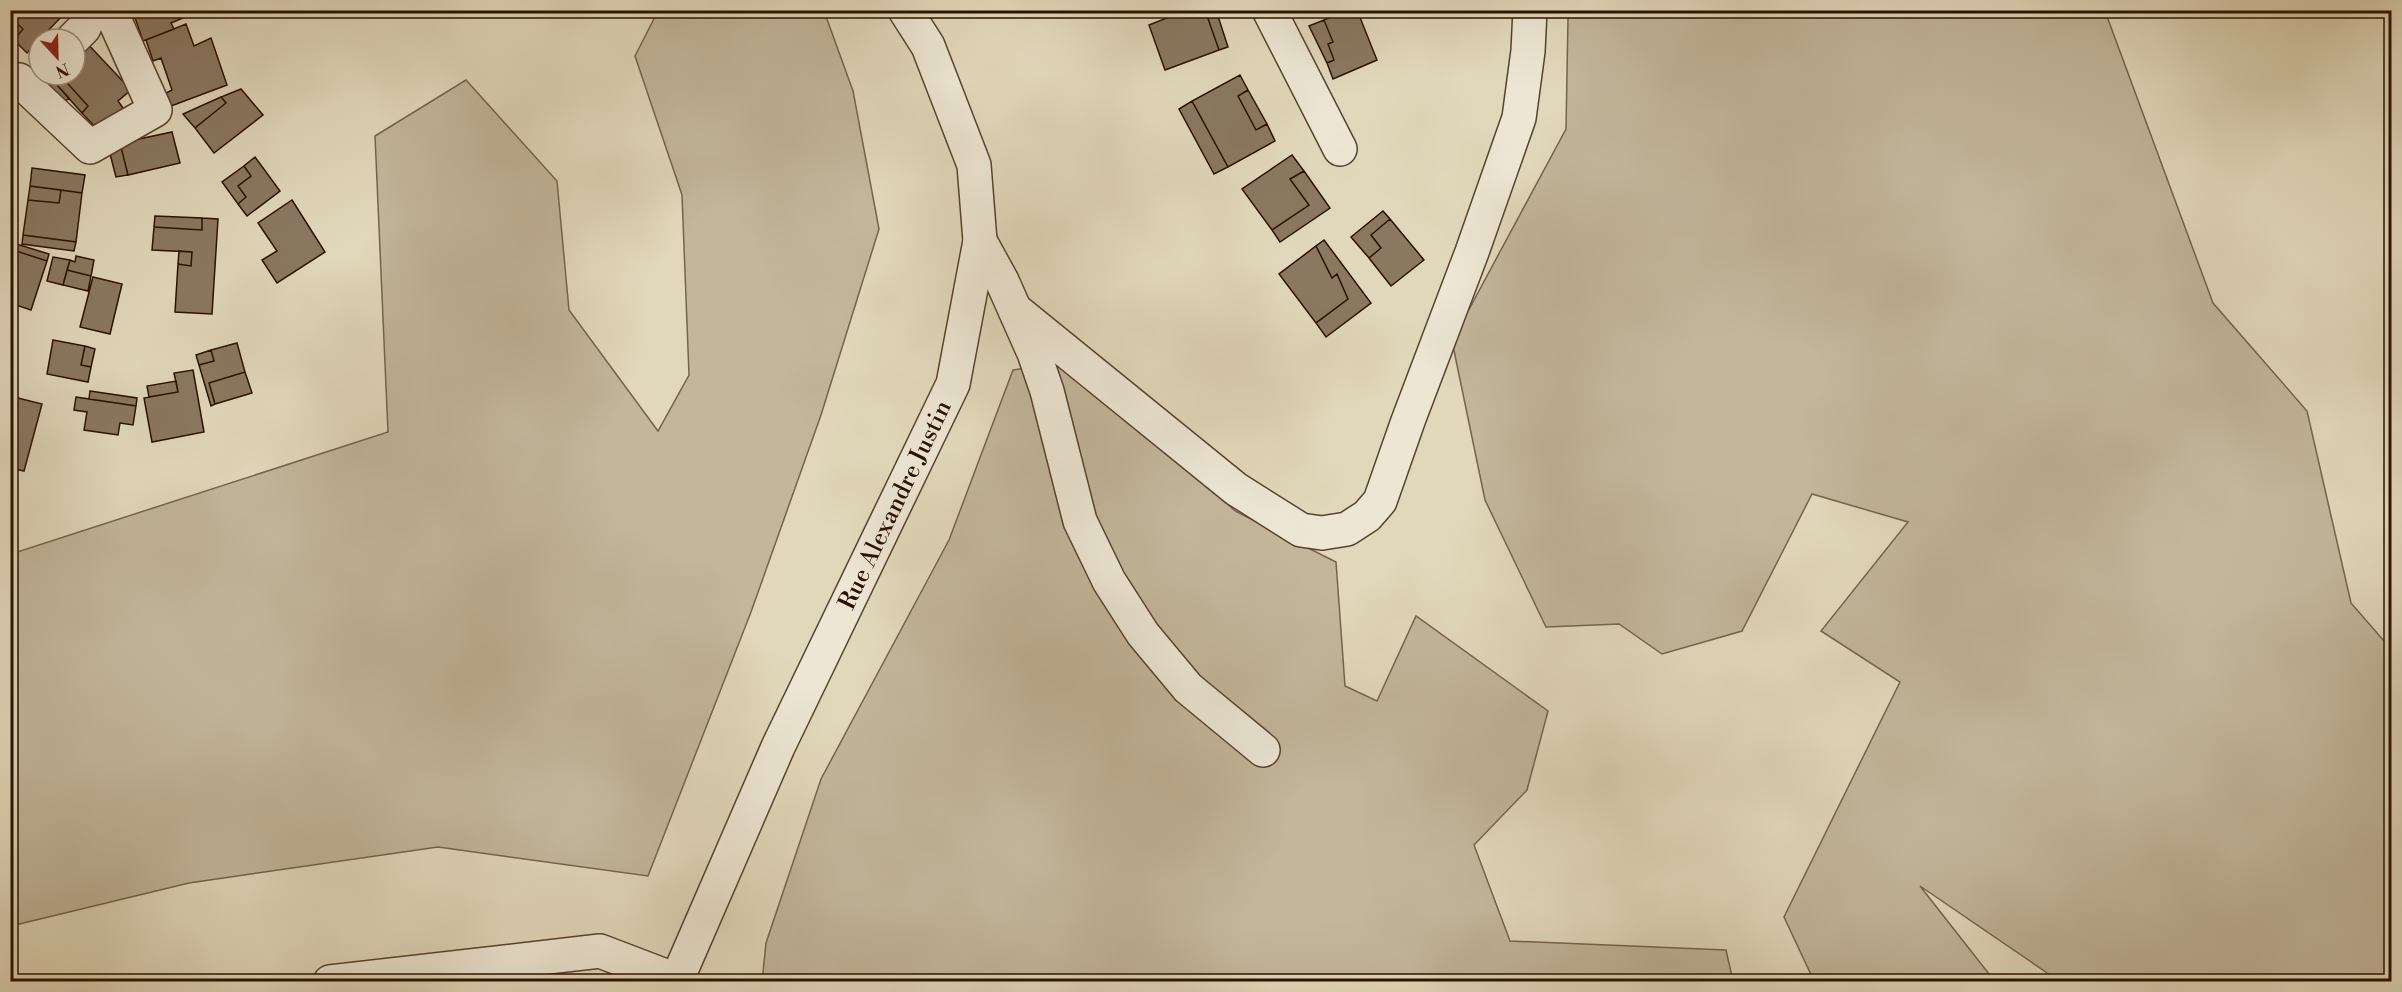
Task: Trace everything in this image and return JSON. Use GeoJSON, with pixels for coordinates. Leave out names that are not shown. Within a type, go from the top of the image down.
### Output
{"type":"FeatureCollection","features":[{"type":"Feature","properties":{"kind":"street"},"geometry":{"type":"LineString","coordinates":[[84,27],[91,10]]}},
{"type":"Feature","properties":{"kind":"street"},"geometry":{"type":"LineString","coordinates":[[23,76],[90,147],[155,110],[110,10]]}},
{"type":"Feature","properties":{"kind":"street","name":"Rue Alexandre Justin"},"geometry":{"type":"LineString","coordinates":[[676,981],[778,747],[953,384],[980,241],[974,165],[928,46],[905,10]]}},
{"type":"Feature","properties":{"kind":"street"},"geometry":{"type":"LineString","coordinates":[[1269,10],[1340,148]]}},
{"type":"Feature","properties":{"kind":"street"},"geometry":{"type":"LineString","coordinates":[[1018,312],[1236,489],[1300,530],[1322,533],[1347,529],[1367,516],[1380,501],[1472,252],[1519,118],[1528,51],[1530,10]]}},
{"type":"Feature","properties":{"kind":"street"},"geometry":{"type":"LineString","coordinates":[[980,241],[1018,312],[1047,391],[1080,522],[1109,580],[1143,634],[1188,688],[1263,750]]}},
{"type":"Feature","properties":{"kind":"street"},"geometry":{"type":"LineString","coordinates":[[330,981],[600,951],[676,981]]}},
{"type":"Feature","properties":{"kind":"shaded area"},"geometry":{"type":"Polygon","coordinates":[[[658,11],[824,11],[853,91],[879,229],[821,415],[751,612],[648,876],[438,847],[189,883],[11,926],[11,554],[388,432],[375,136],[466,80],[557,181],[569,310],[658,431],[689,375],[682,195],[635,56],[658,11]]]}},
{"type":"Feature","properties":{"kind":"shaded area"},"geometry":{"type":"Polygon","coordinates":[[[1565,11],[2105,11],[2213,303],[2307,411],[2351,603],[2391,649],[2391,981],[2059,981],[1920,886],[1993,979],[1980,982],[1814,981],[1784,917],[1900,682],[1821,631],[1908,522],[1812,494],[1742,631],[1662,654],[1619,624],[1546,627],[1485,500],[1452,341],[1566,129],[1568,18],[1565,11]]]}},
{"type":"Feature","properties":{"kind":"shaded area"},"geometry":{"type":"Polygon","coordinates":[[[1066,363],[1139,418],[1235,511],[1336,562],[1345,686],[1377,701],[1416,616],[1548,711],[1527,790],[1474,845],[1510,941],[1726,950],[1733,981],[762,982],[766,943],[821,779],[949,540],[1013,370],[1066,363]]]}},
{"type":"Feature","properties":{"kind":"building"},"geometry":{"type":"Polygon","coordinates":[[[10,10],[55,10],[61,17],[52,27],[27,27],[27,53],[14,40],[23,29],[10,17],[10,10]]]}},
{"type":"Feature","properties":{"kind":"building"},"geometry":{"type":"Polygon","coordinates":[[[136,10],[202,10],[171,23],[174,29],[143,41],[133,12],[136,10]]]}},
{"type":"Feature","properties":{"kind":"building"},"geometry":{"type":"Polygon","coordinates":[[[1187,10],[1205,10],[1219,50],[1165,70],[1149,25],[1187,10]]]}},
{"type":"Feature","properties":{"kind":"building"},"geometry":{"type":"Polygon","coordinates":[[[1205,10],[1216,10],[1228,47],[1219,50],[1205,10]]]}},
{"type":"Feature","properties":{"kind":"building"},"geometry":{"type":"Polygon","coordinates":[[[1346,10],[1357,10],[1377,60],[1333,79],[1327,63],[1334,60],[1328,44],[1333,42],[1324,20],[1346,10]]]}},
{"type":"Feature","properties":{"kind":"building"},"geometry":{"type":"Polygon","coordinates":[[[10,17],[23,29],[14,40],[10,36],[10,17]]]}},
{"type":"Feature","properties":{"kind":"building"},"geometry":{"type":"Polygon","coordinates":[[[1324,20],[1333,42],[1328,44],[1334,60],[1327,63],[1309,26],[1324,20]]]}},
{"type":"Feature","properties":{"kind":"building"},"geometry":{"type":"Polygon","coordinates":[[[186,24],[194,46],[211,38],[227,85],[171,106],[166,93],[172,90],[161,58],[153,61],[146,40],[186,24]]]}},
{"type":"Feature","properties":{"kind":"building"},"geometry":{"type":"Polygon","coordinates":[[[87,43],[131,90],[118,101],[123,108],[99,131],[82,113],[88,106],[71,87],[87,87],[87,43]]]}},
{"type":"Feature","properties":{"kind":"building"},"geometry":{"type":"Polygon","coordinates":[[[1240,75],[1248,90],[1238,96],[1256,130],[1267,124],[1275,141],[1228,167],[1192,101],[1240,75]]]}},
{"type":"Feature","properties":{"kind":"building"},"geometry":{"type":"Polygon","coordinates":[[[37,87],[59,87],[69,98],[57,109],[37,87]]]}},
{"type":"Feature","properties":{"kind":"building"},"geometry":{"type":"Polygon","coordinates":[[[59,87],[71,87],[88,106],[82,113],[59,87]]]}},
{"type":"Feature","properties":{"kind":"building"},"geometry":{"type":"Polygon","coordinates":[[[241,89],[263,115],[214,153],[195,128],[226,103],[221,97],[241,89]]]}},
{"type":"Feature","properties":{"kind":"building"},"geometry":{"type":"Polygon","coordinates":[[[1248,90],[1267,124],[1256,130],[1238,96],[1248,90]]]}},
{"type":"Feature","properties":{"kind":"building"},"geometry":{"type":"Polygon","coordinates":[[[221,97],[226,103],[195,128],[183,114],[221,97]]]}},
{"type":"Feature","properties":{"kind":"building"},"geometry":{"type":"Polygon","coordinates":[[[1192,101],[1228,167],[1214,174],[1179,109],[1192,101]]]}},
{"type":"Feature","properties":{"kind":"building"},"geometry":{"type":"Polygon","coordinates":[[[172,132],[180,163],[128,175],[120,143],[172,132]]]}},
{"type":"Feature","properties":{"kind":"building"},"geometry":{"type":"Polygon","coordinates":[[[120,143],[128,175],[116,177],[108,146],[120,143]]]}},
{"type":"Feature","properties":{"kind":"building"},"geometry":{"type":"Polygon","coordinates":[[[1292,155],[1304,171],[1290,179],[1309,205],[1272,230],[1242,189],[1292,155]]]}},
{"type":"Feature","properties":{"kind":"building"},"geometry":{"type":"Polygon","coordinates":[[[255,157],[280,191],[247,216],[238,204],[246,197],[238,186],[251,176],[244,166],[255,157]]]}},
{"type":"Feature","properties":{"kind":"building"},"geometry":{"type":"Polygon","coordinates":[[[244,166],[251,176],[238,186],[246,197],[238,204],[222,182],[244,166]]]}},
{"type":"Feature","properties":{"kind":"building"},"geometry":{"type":"Polygon","coordinates":[[[32,168],[85,175],[82,193],[30,186],[32,168]]]}},
{"type":"Feature","properties":{"kind":"building"},"geometry":{"type":"Polygon","coordinates":[[[1304,171],[1330,208],[1280,242],[1272,230],[1309,205],[1290,179],[1304,171]]]}},
{"type":"Feature","properties":{"kind":"building"},"geometry":{"type":"Polygon","coordinates":[[[30,186],[61,190],[59,203],[28,200],[30,186]]]}},
{"type":"Feature","properties":{"kind":"building"},"geometry":{"type":"Polygon","coordinates":[[[61,190],[82,193],[76,242],[23,235],[28,200],[59,203],[61,190]]]}},
{"type":"Feature","properties":{"kind":"building"},"geometry":{"type":"Polygon","coordinates":[[[292,200],[325,252],[277,283],[262,260],[277,251],[258,223],[292,200]]]}},
{"type":"Feature","properties":{"kind":"building"},"geometry":{"type":"Polygon","coordinates":[[[1383,211],[1390,219],[1371,235],[1381,248],[1369,258],[1351,237],[1383,211]]]}},
{"type":"Feature","properties":{"kind":"building"},"geometry":{"type":"Polygon","coordinates":[[[155,216],[202,218],[202,230],[154,227],[155,216]]]}},
{"type":"Feature","properties":{"kind":"building"},"geometry":{"type":"Polygon","coordinates":[[[202,218],[218,219],[212,314],[175,312],[178,264],[191,266],[192,252],[152,250],[154,227],[202,230],[202,218]]]}},
{"type":"Feature","properties":{"kind":"building"},"geometry":{"type":"Polygon","coordinates":[[[1390,219],[1424,260],[1391,286],[1369,258],[1381,248],[1371,235],[1390,219]]]}},
{"type":"Feature","properties":{"kind":"building"},"geometry":{"type":"Polygon","coordinates":[[[23,235],[76,242],[74,251],[22,244],[23,235]]]}},
{"type":"Feature","properties":{"kind":"building"},"geometry":{"type":"Polygon","coordinates":[[[1324,240],[1371,303],[1326,337],[1316,323],[1348,299],[1337,274],[1332,278],[1316,246],[1324,240]]]}},
{"type":"Feature","properties":{"kind":"building"},"geometry":{"type":"Polygon","coordinates":[[[10,242],[49,254],[47,261],[10,249],[10,242]]]}},
{"type":"Feature","properties":{"kind":"building"},"geometry":{"type":"Polygon","coordinates":[[[1316,246],[1332,278],[1337,274],[1348,299],[1316,323],[1279,274],[1316,246]]]}},
{"type":"Feature","properties":{"kind":"building"},"geometry":{"type":"Polygon","coordinates":[[[10,249],[47,261],[31,310],[10,303],[10,249]]]}},
{"type":"Feature","properties":{"kind":"building"},"geometry":{"type":"Polygon","coordinates":[[[179,251],[192,252],[191,266],[178,264],[179,251]]]}},
{"type":"Feature","properties":{"kind":"building"},"geometry":{"type":"Polygon","coordinates":[[[76,256],[94,260],[91,276],[67,270],[70,260],[75,262],[76,256]]]}},
{"type":"Feature","properties":{"kind":"building"},"geometry":{"type":"Polygon","coordinates":[[[53,257],[70,260],[63,285],[47,281],[53,257]]]}},
{"type":"Feature","properties":{"kind":"building"},"geometry":{"type":"Polygon","coordinates":[[[67,270],[91,276],[88,291],[63,285],[67,270]]]}},
{"type":"Feature","properties":{"kind":"building"},"geometry":{"type":"Polygon","coordinates":[[[93,277],[122,284],[110,334],[80,327],[93,277]]]}},
{"type":"Feature","properties":{"kind":"building"},"geometry":{"type":"Polygon","coordinates":[[[53,340],[85,346],[81,365],[91,367],[88,382],[47,374],[53,340]]]}},
{"type":"Feature","properties":{"kind":"building"},"geometry":{"type":"Polygon","coordinates":[[[237,343],[245,372],[209,383],[215,404],[211,406],[199,365],[214,361],[211,350],[237,343]]]}},
{"type":"Feature","properties":{"kind":"building"},"geometry":{"type":"Polygon","coordinates":[[[85,346],[95,349],[91,367],[81,365],[85,346]]]}},
{"type":"Feature","properties":{"kind":"building"},"geometry":{"type":"Polygon","coordinates":[[[211,350],[214,361],[199,365],[196,355],[211,350]]]}},
{"type":"Feature","properties":{"kind":"building"},"geometry":{"type":"Polygon","coordinates":[[[193,370],[204,432],[152,442],[144,398],[178,392],[174,373],[193,370]]]}},
{"type":"Feature","properties":{"kind":"building"},"geometry":{"type":"Polygon","coordinates":[[[245,372],[252,393],[215,404],[209,383],[245,372]]]}},
{"type":"Feature","properties":{"kind":"building"},"geometry":{"type":"Polygon","coordinates":[[[176,381],[178,392],[149,397],[147,386],[176,381]]]}},
{"type":"Feature","properties":{"kind":"building"},"geometry":{"type":"Polygon","coordinates":[[[90,391],[137,398],[136,406],[89,399],[90,391]]]}},
{"type":"Feature","properties":{"kind":"building"},"geometry":{"type":"Polygon","coordinates":[[[10,396],[42,404],[24,471],[10,468],[10,396]]]}},
{"type":"Feature","properties":{"kind":"building"},"geometry":{"type":"Polygon","coordinates":[[[76,397],[136,406],[133,425],[120,423],[118,435],[84,430],[87,412],[74,410],[76,397]]]}}]}
